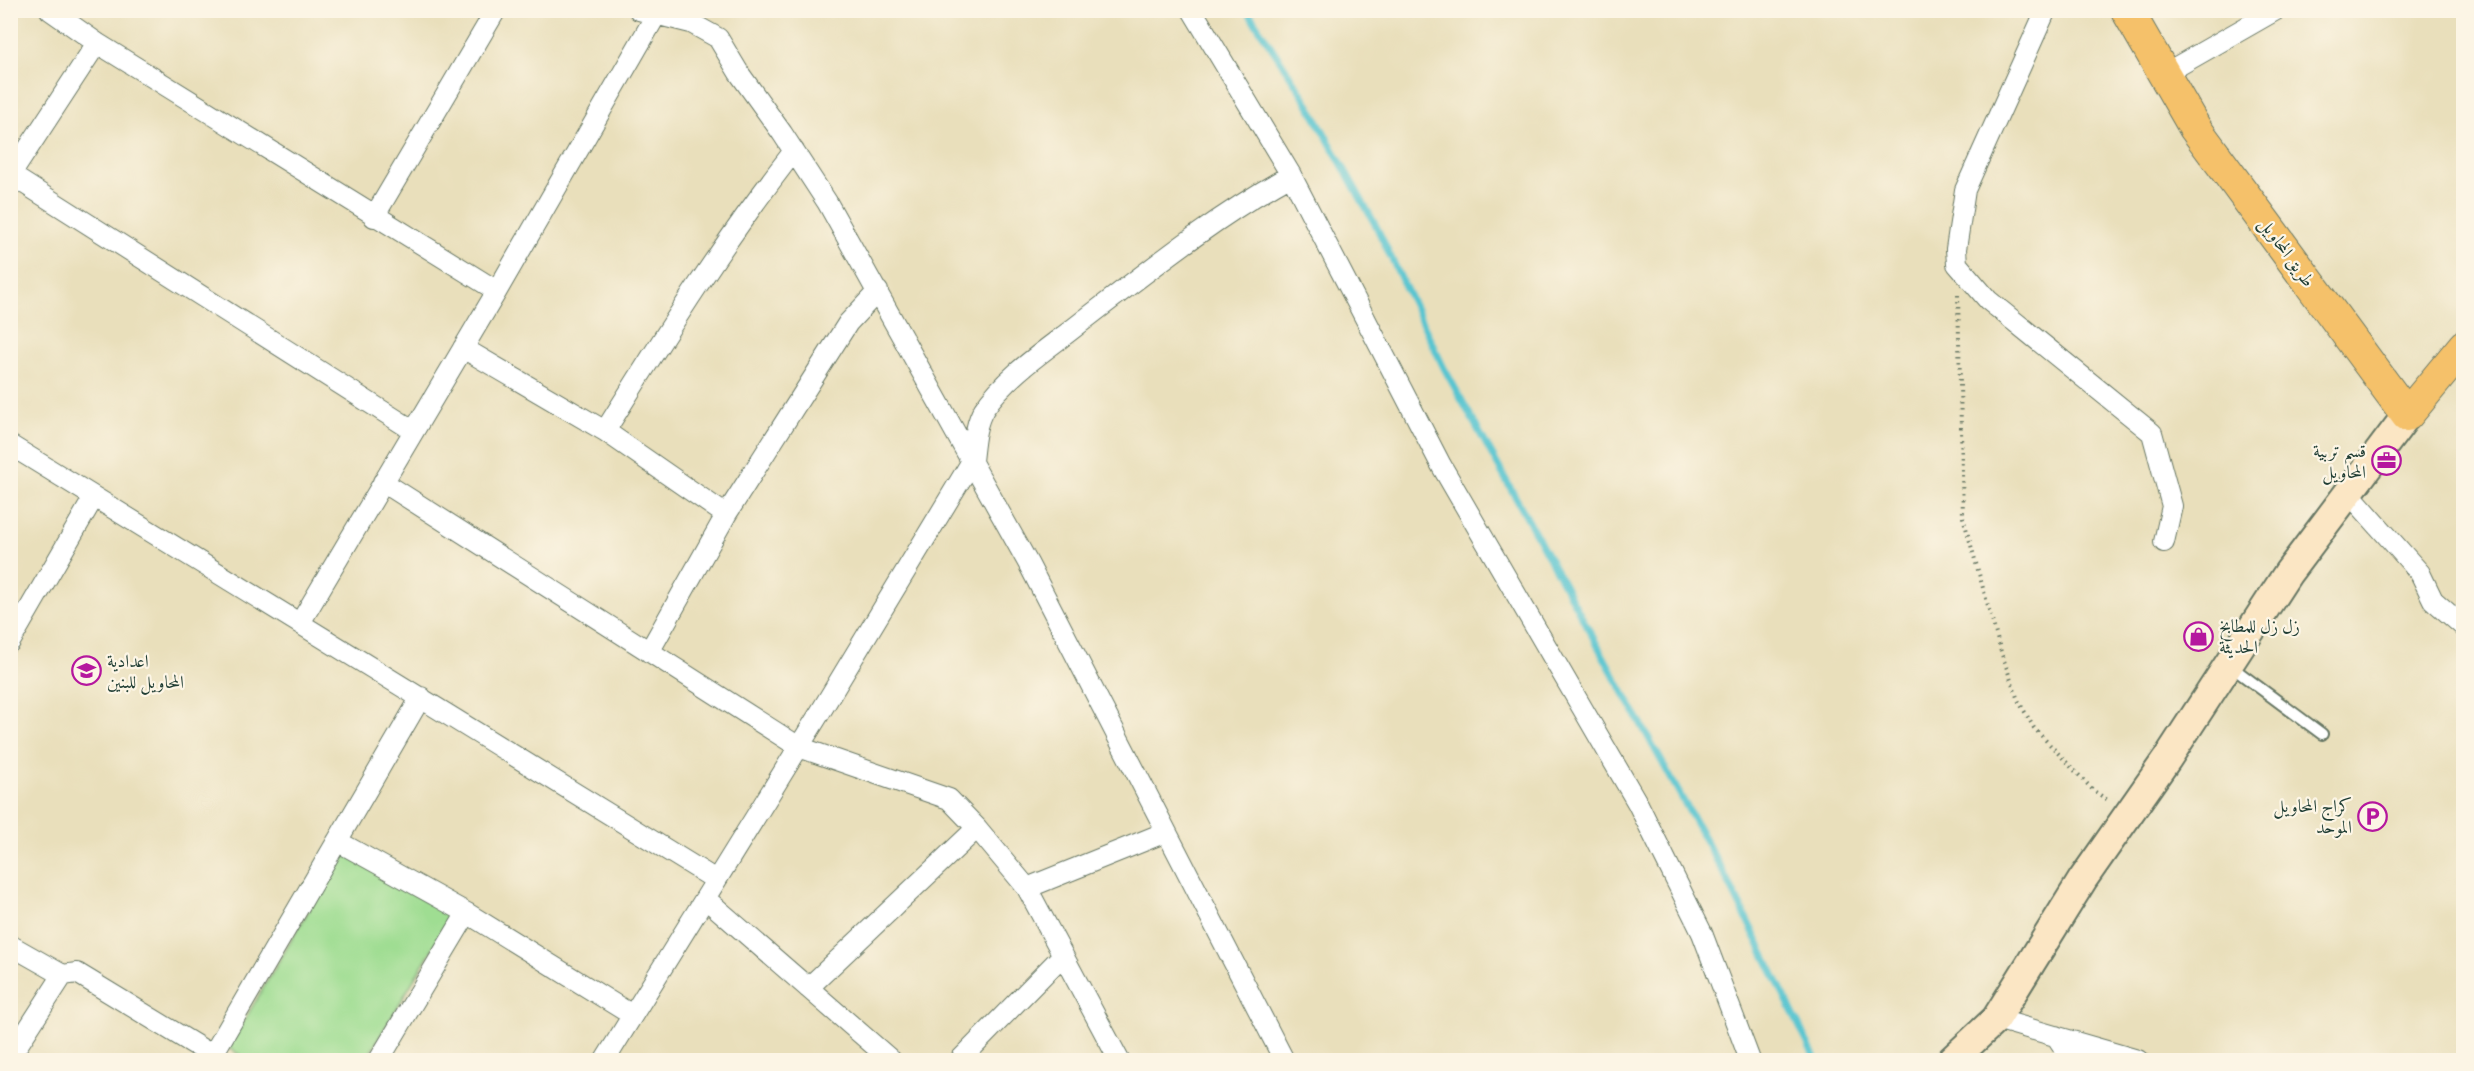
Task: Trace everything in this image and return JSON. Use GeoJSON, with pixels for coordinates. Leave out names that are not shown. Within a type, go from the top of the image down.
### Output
{"type":"FeatureCollection","features":[{"type":"Feature","properties":{"kind":"main road","name":"طريق المحاويل"},"geometry":{"type":"LineString","coordinates":[[2127,10],[2195,128],[2407,415]]}},
{"type":"Feature","properties":{"kind":"main road"},"geometry":{"type":"LineString","coordinates":[[2407,415],[2463,346]]}},
{"type":"Feature","properties":{"kind":"street"},"geometry":{"type":"LineString","coordinates":[[50,10],[97,43],[374,217],[497,291]]}},
{"type":"Feature","properties":{"kind":"street"},"geometry":{"type":"LineString","coordinates":[[374,217],[496,10]]}},
{"type":"Feature","properties":{"kind":"street"},"geometry":{"type":"LineString","coordinates":[[1192,10],[1291,175],[1441,465],[1638,804],[1702,933],[1750,1060]]}},
{"type":"Feature","properties":{"kind":"street"},"geometry":{"type":"LineString","coordinates":[[2046,10],[1965,190],[1956,249],[1957,264],[1988,300],[2152,434],[2172,506],[2164,542]]}},
{"type":"Feature","properties":{"kind":"street"},"geometry":{"type":"LineString","coordinates":[[2164,74],[2276,10]]}},
{"type":"Feature","properties":{"kind":"street"},"geometry":{"type":"LineString","coordinates":[[300,623],[497,291],[652,12],[691,23],[717,38],[827,202],[878,291],[1028,563],[1284,1060]]}},
{"type":"Feature","properties":{"kind":"street"},"geometry":{"type":"LineString","coordinates":[[97,43],[11,176],[414,430]]}},
{"type":"Feature","properties":{"kind":"street"},"geometry":{"type":"LineString","coordinates":[[606,431],[685,301],[756,199],[794,151]]}},
{"type":"Feature","properties":{"kind":"street"},"geometry":{"type":"LineString","coordinates":[[605,1060],[706,899],[972,462],[975,436],[984,409],[1028,364],[1190,239],[1256,195],[1291,175]]}},
{"type":"Feature","properties":{"kind":"street"},"geometry":{"type":"LineString","coordinates":[[649,652],[726,516],[848,323],[878,291]]}},
{"type":"Feature","properties":{"kind":"street"},"geometry":{"type":"LineString","coordinates":[[463,348],[606,431],[726,516]]}},
{"type":"Feature","properties":{"kind":"street"},"geometry":{"type":"LineString","coordinates":[[1953,1060],[1996,1019],[2083,879],[2229,665],[2288,573],[2407,415]]}},
{"type":"Feature","properties":{"kind":"street"},"geometry":{"type":"LineString","coordinates":[[10,445],[716,880]]}},
{"type":"Feature","properties":{"kind":"street"},"geometry":{"type":"LineString","coordinates":[[383,482],[799,747],[949,799],[1027,888],[1119,1060]]}},
{"type":"Feature","properties":{"kind":"street"},"geometry":{"type":"LineString","coordinates":[[2349,493],[2420,573],[2433,600],[2463,627]]}},
{"type":"Feature","properties":{"kind":"street"},"geometry":{"type":"LineString","coordinates":[[10,642],[94,497]]}},
{"type":"Feature","properties":{"kind":"street"},"geometry":{"type":"LineString","coordinates":[[10,945],[63,975],[77,973],[216,1058],[337,841],[421,697]]}},
{"type":"Feature","properties":{"kind":"street"},"geometry":{"type":"LineString","coordinates":[[808,988],[976,828]]}},
{"type":"Feature","properties":{"kind":"street"},"geometry":{"type":"LineString","coordinates":[[1027,888],[1166,832]]}},
{"type":"Feature","properties":{"kind":"street"},"geometry":{"type":"LineString","coordinates":[[337,841],[467,914],[632,1015]]}},
{"type":"Feature","properties":{"kind":"street"},"geometry":{"type":"LineString","coordinates":[[706,899],[891,1060]]}},
{"type":"Feature","properties":{"kind":"street"},"geometry":{"type":"LineString","coordinates":[[379,1060],[467,914]]}},
{"type":"Feature","properties":{"kind":"street"},"geometry":{"type":"LineString","coordinates":[[960,1060],[1063,955]]}},
{"type":"Feature","properties":{"kind":"street"},"geometry":{"type":"LineString","coordinates":[[10,1057],[63,975]]}},
{"type":"Feature","properties":{"kind":"street"},"geometry":{"type":"LineString","coordinates":[[1996,1019],[2138,1060]]}},
{"type":"Feature","properties":{"kind":"street"},"geometry":{"type":"LineString","coordinates":[[2056,1036],[2072,1060]]}},
{"type":"Feature","properties":{"kind":"lane"},"geometry":{"type":"LineString","coordinates":[[2229,665],[2322,734]]}},
{"type":"Feature","properties":{"kind":"path"},"geometry":{"type":"LineString","coordinates":[[1957,264],[1963,517],[2001,652],[2018,700],[2034,728],[2094,791],[2129,814]]}},
{"type":"Feature","properties":{"kind":"green space"},"geometry":{"type":"Polygon","coordinates":[[[343,852],[452,916],[366,1060],[249,1060],[228,1048],[343,852]]]}},
{"type":"Feature","properties":{"kind":"waterway"},"geometry":{"type":"LineString","coordinates":[[1247,10],[1306,100],[1376,226],[1444,368],[1730,885],[1816,1060]]}},
{"type":"Feature","properties":{"kind":"place","name":"قسم تربية المحاويل"},"geometry":{"type":"Point","coordinates":[2387,461]}},
{"type":"Feature","properties":{"kind":"place","name":"زل زل للمطابخ الحديثة"},"geometry":{"type":"Point","coordinates":[2198,636]}},
{"type":"Feature","properties":{"kind":"place","name":"اعدادية المحاويل للبنين"},"geometry":{"type":"Point","coordinates":[86,671]}},
{"type":"Feature","properties":{"kind":"place","name":"كراج المحاويل الموحد"},"geometry":{"type":"Point","coordinates":[2373,816]}}]}
